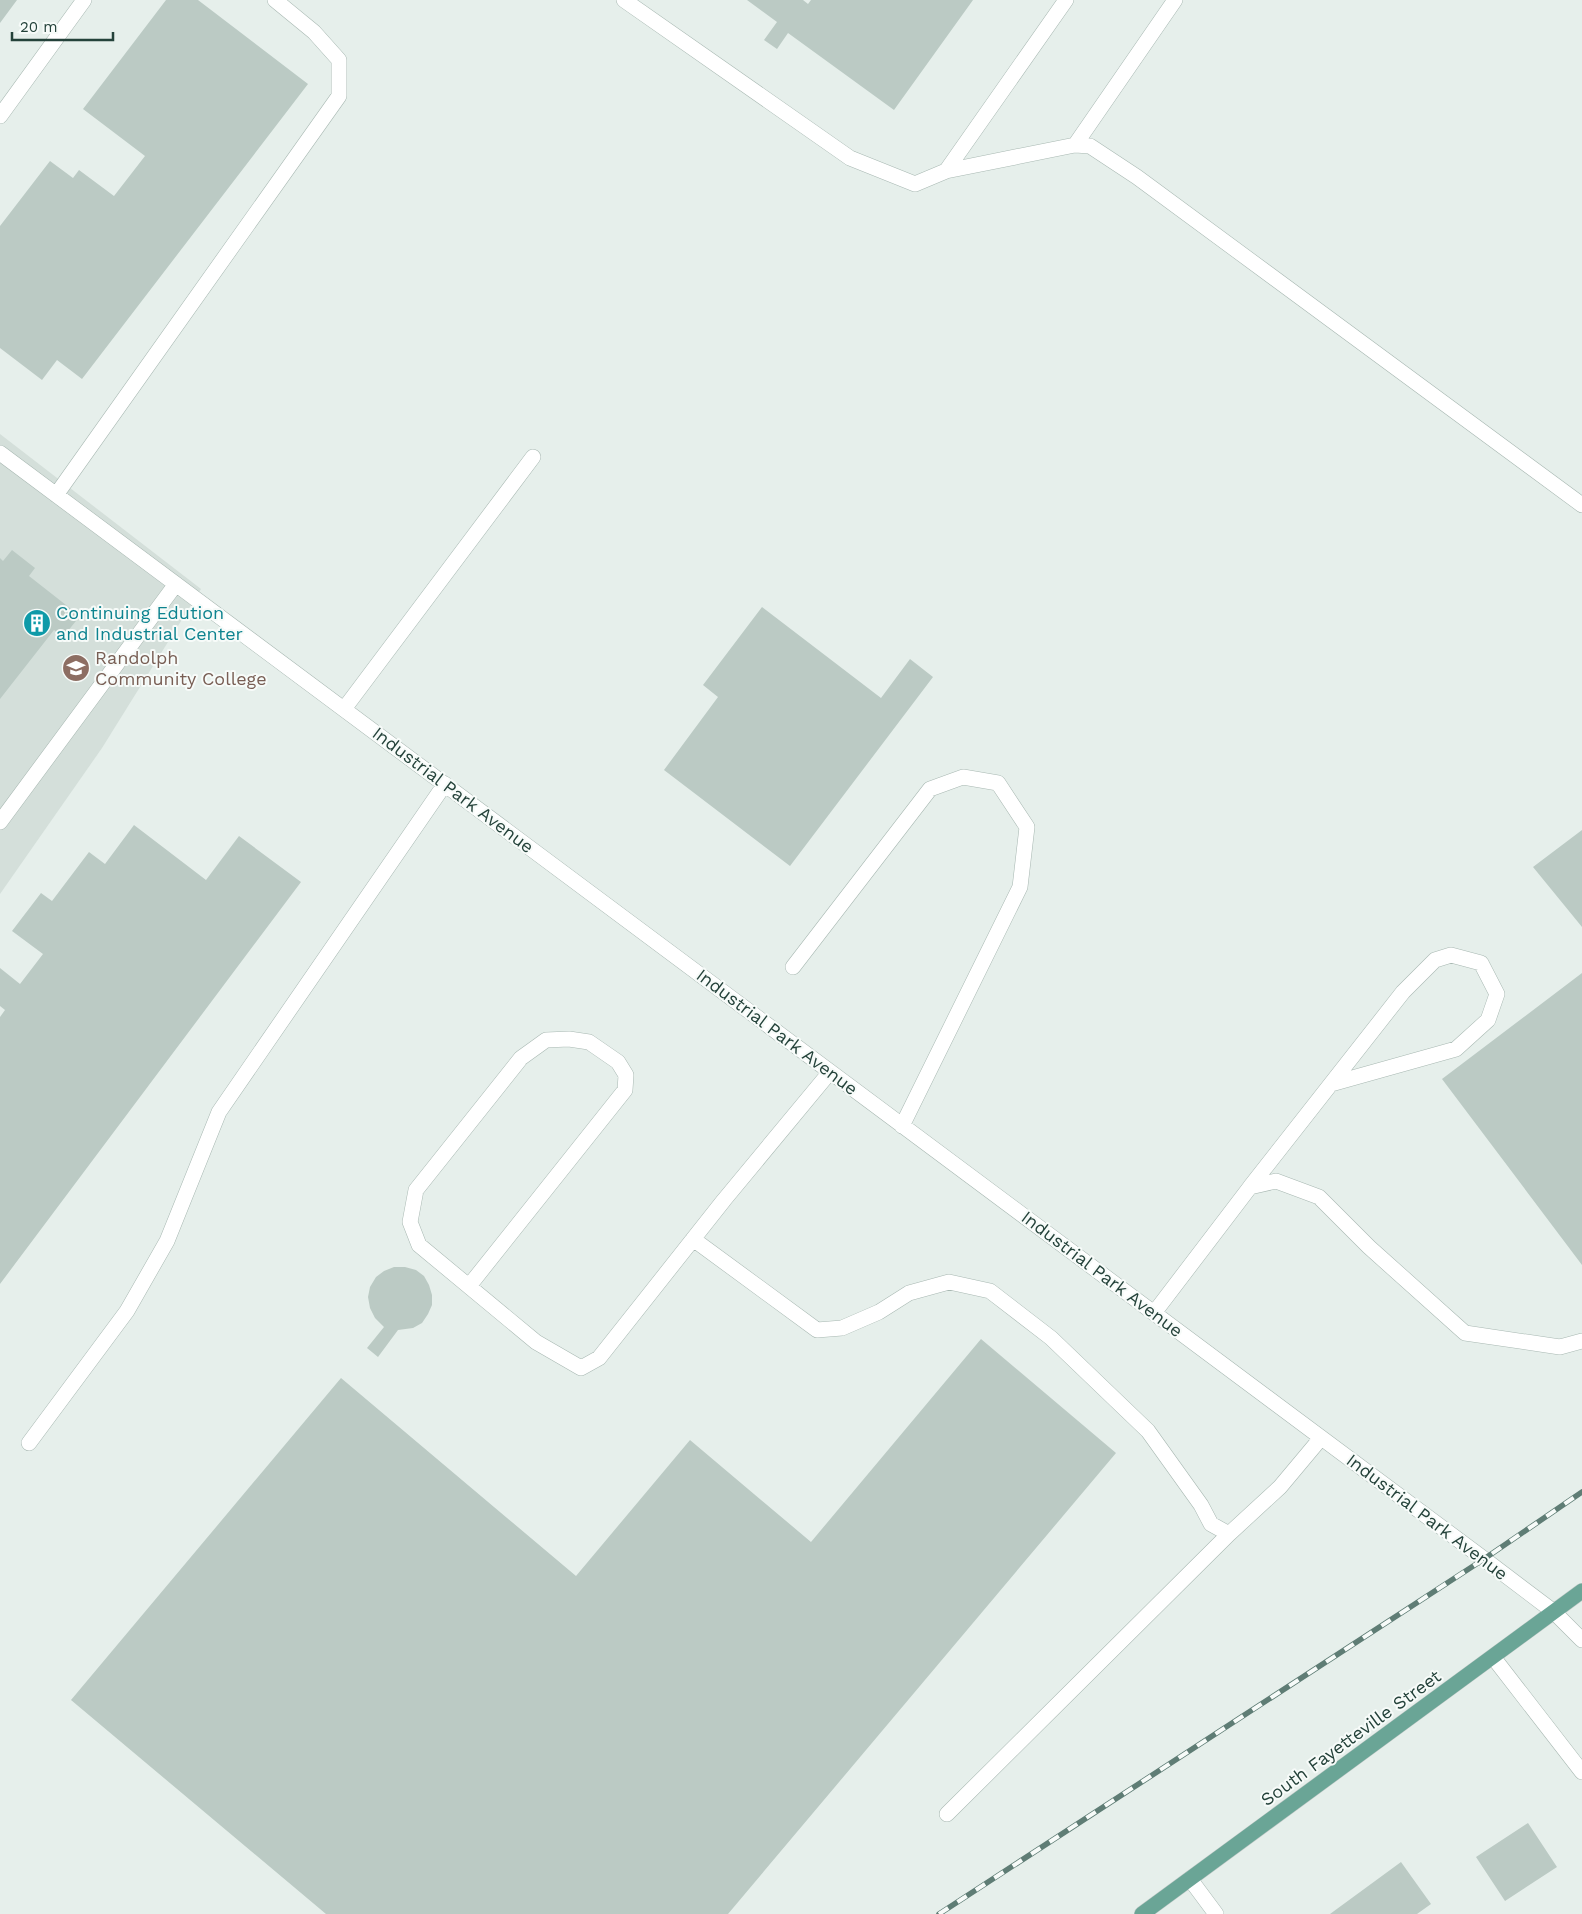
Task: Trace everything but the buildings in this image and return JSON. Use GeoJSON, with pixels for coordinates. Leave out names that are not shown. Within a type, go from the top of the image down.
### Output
{"type":"FeatureCollection","features":[{"type":"Feature","properties":{"kind":"main road","name":"South Fayetteville Street"},"geometry":{"type":"LineString","coordinates":[[1142,1914],[1582,1591]]}},
{"type":"Feature","properties":{"kind":"street"},"geometry":{"type":"LineString","coordinates":[[0,116],[84,0]]}},
{"type":"Feature","properties":{"kind":"street"},"geometry":{"type":"LineString","coordinates":[[56,495],[339,96],[339,60],[314,32],[275,0]]}},
{"type":"Feature","properties":{"kind":"street"},"geometry":{"type":"LineString","coordinates":[[624,0],[850,158],[915,184],[946,171],[1076,144],[1090,146],[1137,178],[1582,504]]}},
{"type":"Feature","properties":{"kind":"street"},"geometry":{"type":"LineString","coordinates":[[946,171],[1066,0]]}},
{"type":"Feature","properties":{"kind":"street"},"geometry":{"type":"LineString","coordinates":[[1076,144],[1175,0]]}},
{"type":"Feature","properties":{"kind":"street","name":"Industrial Park Avenue"},"geometry":{"type":"LineString","coordinates":[[0,453],[1554,1612],[1582,1640]]}},
{"type":"Feature","properties":{"kind":"street"},"geometry":{"type":"LineString","coordinates":[[344,709],[533,457]]}},
{"type":"Feature","properties":{"kind":"street"},"geometry":{"type":"LineString","coordinates":[[0,822],[176,584]]}},
{"type":"Feature","properties":{"kind":"street"},"geometry":{"type":"LineString","coordinates":[[793,967],[930,789],[963,777],[998,783],[1027,827],[1020,887],[902,1126]]}},
{"type":"Feature","properties":{"kind":"street"},"geometry":{"type":"LineString","coordinates":[[29,1443],[127,1311],[158,1257],[167,1241],[218,1112],[445,784]]}},
{"type":"Feature","properties":{"kind":"street"},"geometry":{"type":"LineString","coordinates":[[1154,1313],[1250,1188],[1331,1084],[1403,992],[1435,960],[1451,955],[1481,963],[1497,994],[1488,1020],[1456,1049],[1331,1084]]}},
{"type":"Feature","properties":{"kind":"street"},"geometry":{"type":"LineString","coordinates":[[469,1286],[625,1090],[626,1075],[618,1062],[589,1042],[569,1039],[546,1040],[521,1058],[416,1190],[410,1222],[419,1245],[536,1342],[581,1368],[600,1358],[693,1239],[830,1072]]}},
{"type":"Feature","properties":{"kind":"street"},"geometry":{"type":"LineString","coordinates":[[1250,1188],[1276,1181],[1319,1197],[1369,1247],[1465,1333],[1560,1347],[1582,1341]]}},
{"type":"Feature","properties":{"kind":"street"},"geometry":{"type":"LineString","coordinates":[[693,1239],[817,1330],[842,1328],[879,1312],[909,1293],[949,1282],[990,1291],[1051,1338],[1148,1431],[1201,1505],[1211,1524],[1230,1534]]}},
{"type":"Feature","properties":{"kind":"street"},"geometry":{"type":"LineString","coordinates":[[947,1814],[1280,1487],[1321,1438]]}},
{"type":"Feature","properties":{"kind":"street"},"geometry":{"type":"LineString","coordinates":[[1492,1657],[1582,1772]]}},
{"type":"Feature","properties":{"kind":"street"},"geometry":{"type":"LineString","coordinates":[[1190,1879],[1216,1914]]}},
{"type":"Feature","properties":{"kind":"shaded area","name":"Randolph Community College"},"geometry":{"type":"Polygon","coordinates":[[[0,434],[201,589],[102,748],[0,894],[0,434]]]}},
{"type":"Feature","properties":{"kind":"railway"},"geometry":{"type":"LineString","coordinates":[[939,1914],[1484,1559],[1582,1492]]}},
{"type":"Feature","properties":{"kind":"place","name":"Continuing Edution and Industrial Center"},"geometry":{"type":"Point","coordinates":[37,623]}},
{"type":"Feature","properties":{"kind":"place","name":"Randolph Community College"},"geometry":{"type":"Point","coordinates":[76,668]}}]}
